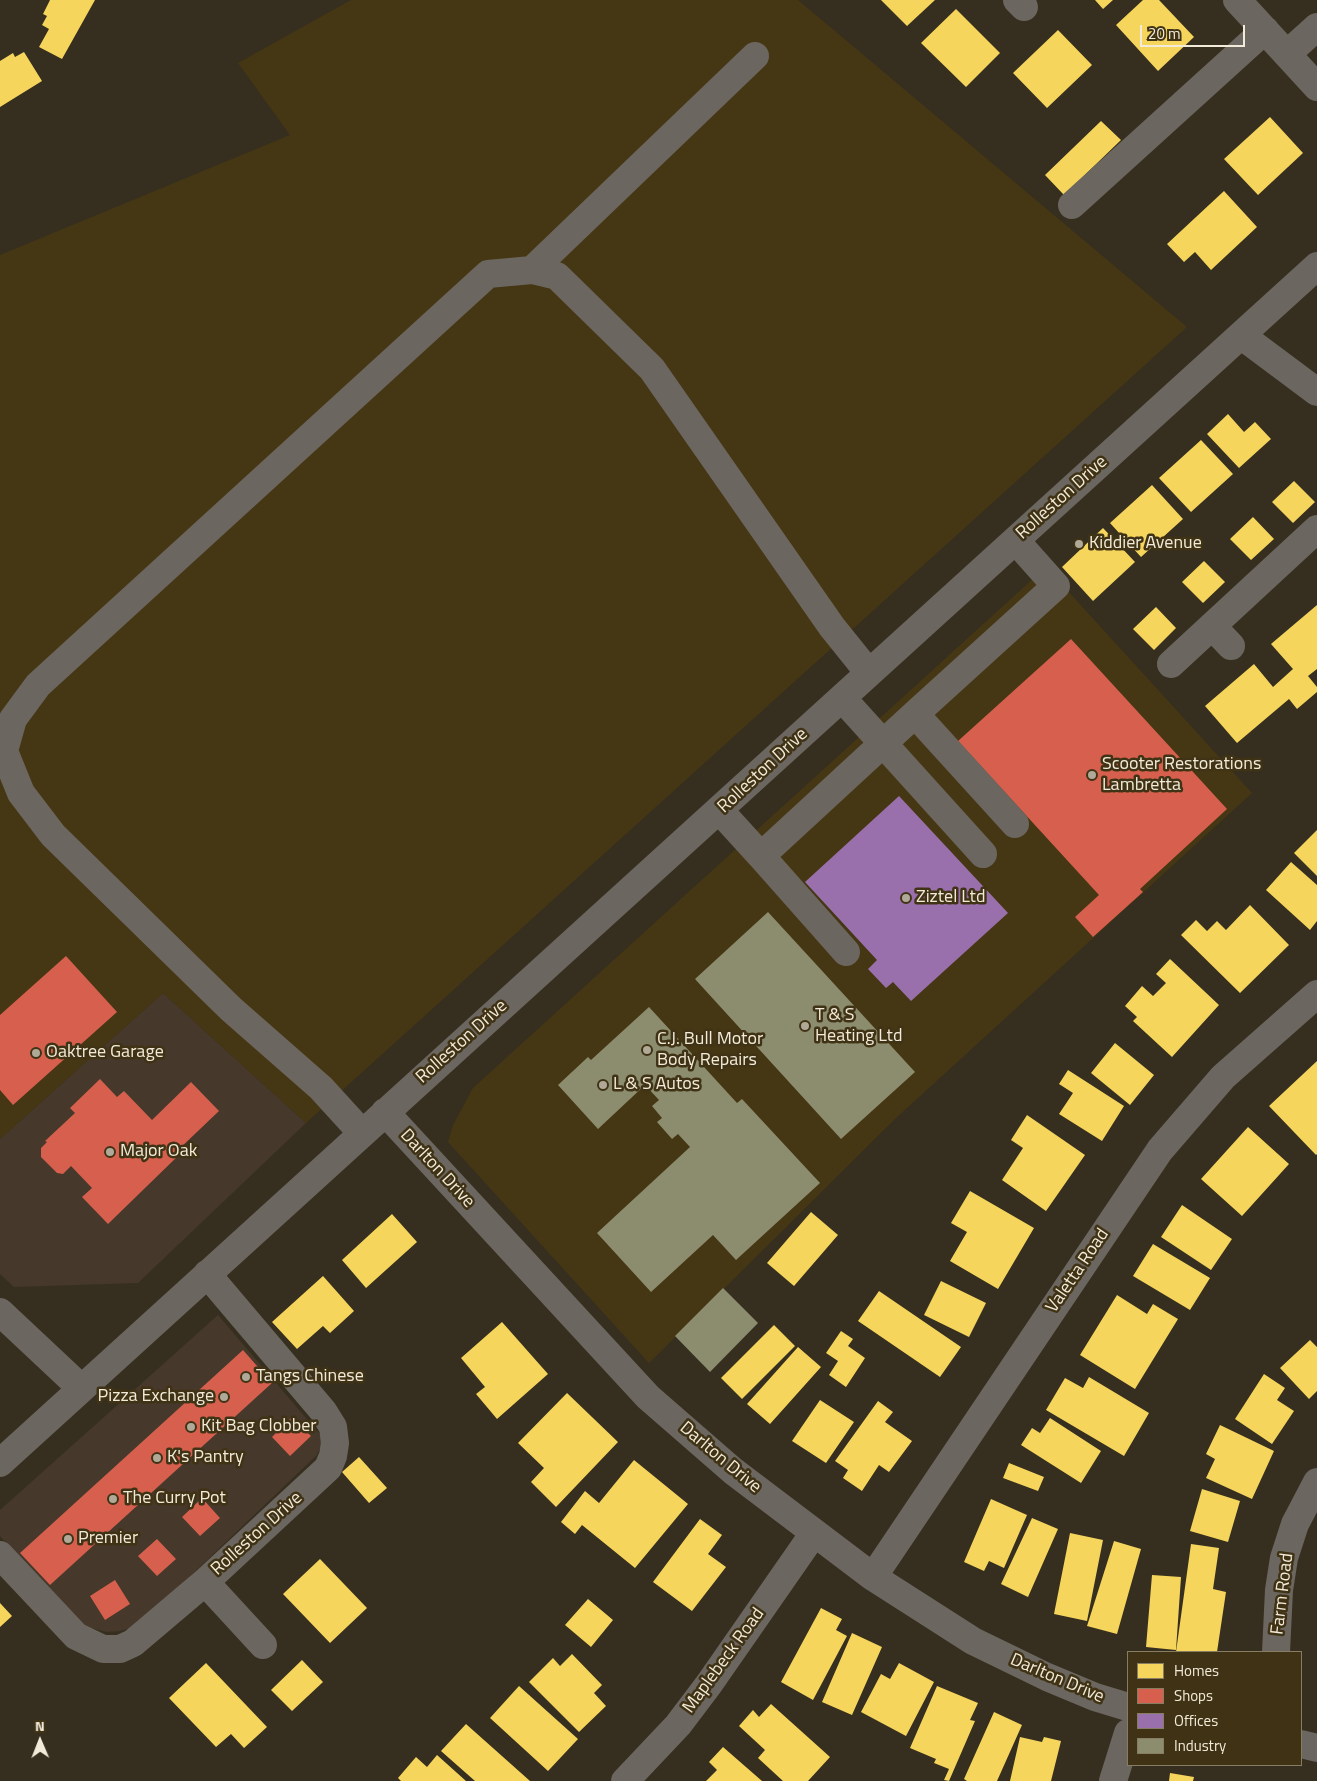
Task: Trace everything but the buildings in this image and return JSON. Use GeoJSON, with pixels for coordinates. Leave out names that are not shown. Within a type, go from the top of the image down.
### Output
{"type":"FeatureCollection","features":[{"type":"Feature","properties":{"kind":"street"},"geometry":{"type":"LineString","coordinates":[[1237,0],[1317,87]]}},
{"type":"Feature","properties":{"kind":"street"},"geometry":{"type":"LineString","coordinates":[[1287,54],[1317,27]]}},
{"type":"Feature","properties":{"kind":"street"},"geometry":{"type":"LineString","coordinates":[[1072,205],[1264,30]]}},
{"type":"Feature","properties":{"kind":"street"},"geometry":{"type":"LineString","coordinates":[[532,270],[755,56]]}},
{"type":"Feature","properties":{"kind":"street","name":"Rolleston Drive"},"geometry":{"type":"LineString","coordinates":[[0,1463],[385,1112],[720,811],[1317,266]]}},
{"type":"Feature","properties":{"kind":"street"},"geometry":{"type":"LineString","coordinates":[[362,1133],[321,1088],[231,1009],[53,836],[21,793],[4,751],[13,719],[38,685],[488,274],[532,270],[557,276],[652,369],[832,627],[870,673]]}},
{"type":"Feature","properties":{"kind":"street"},"geometry":{"type":"LineString","coordinates":[[1242,336],[1317,392]]}},
{"type":"Feature","properties":{"kind":"street"},"geometry":{"type":"LineString","coordinates":[[1171,664],[1317,529]]}},
{"type":"Feature","properties":{"kind":"street"},"geometry":{"type":"LineString","coordinates":[[761,856],[1056,586],[1016,540]]}},
{"type":"Feature","properties":{"kind":"street"},"geometry":{"type":"LineString","coordinates":[[1212,626],[1231,646]]}},
{"type":"Feature","properties":{"kind":"street"},"geometry":{"type":"LineString","coordinates":[[842,698],[983,854]]}},
{"type":"Feature","properties":{"kind":"street"},"geometry":{"type":"LineString","coordinates":[[915,714],[1015,824]]}},
{"type":"Feature","properties":{"kind":"street"},"geometry":{"type":"LineString","coordinates":[[720,811],[846,952]]}},
{"type":"Feature","properties":{"kind":"street","name":"Valetta Road"},"geometry":{"type":"LineString","coordinates":[[873,1577],[1160,1150],[1224,1077],[1317,994]]}},
{"type":"Feature","properties":{"kind":"street","name":"Darlton Drive"},"geometry":{"type":"LineString","coordinates":[[385,1112],[648,1397],[733,1471],[873,1577],[973,1641],[1047,1677],[1095,1697],[1127,1707]]}},
{"type":"Feature","properties":{"kind":"street","name":"Rolleston Drive"},"geometry":{"type":"LineString","coordinates":[[0,1555],[64,1626],[76,1636],[103,1649],[120,1649],[132,1643],[205,1582],[328,1468],[333,1456],[335,1442],[333,1427],[323,1410],[207,1274]]}},
{"type":"Feature","properties":{"kind":"street"},"geometry":{"type":"LineString","coordinates":[[0,1312],[81,1388]]}},
{"type":"Feature","properties":{"kind":"street","name":"Farm Road"},"geometry":{"type":"LineString","coordinates":[[1276,1651],[1279,1590],[1284,1558],[1295,1524],[1317,1482]]}},
{"type":"Feature","properties":{"kind":"street","name":"Maplebeck Road"},"geometry":{"type":"LineString","coordinates":[[625,1781],[678,1725],[710,1684],[814,1533]]}},
{"type":"Feature","properties":{"kind":"street"},"geometry":{"type":"LineString","coordinates":[[205,1582],[263,1645]]}},
{"type":"Feature","properties":{"kind":"street"},"geometry":{"type":"LineString","coordinates":[[1113,1781],[1127,1736]]}},
{"type":"Feature","properties":{"kind":"street"},"geometry":{"type":"LineString","coordinates":[[1302,1744],[1317,1748]]}},
{"type":"Feature","properties":{"kind":"shaded area"},"geometry":{"type":"Polygon","coordinates":[[[351,0],[798,0],[1187,327],[306,1123],[163,993],[0,1139],[0,255],[290,135],[238,63],[351,0]]]}},
{"type":"Feature","properties":{"kind":"shaded area"},"geometry":{"type":"Polygon","coordinates":[[[1046,567],[1252,793],[896,1118],[649,1363],[448,1142],[453,1125],[473,1088],[1046,567]]]}},
{"type":"Feature","properties":{"kind":"shaded area"},"geometry":{"type":"Polygon","coordinates":[[[163,993],[306,1123],[138,1283],[14,1287],[0,1274],[0,1139],[163,993]]]}},
{"type":"Feature","properties":{"kind":"shaded area"},"geometry":{"type":"Polygon","coordinates":[[[218,1315],[324,1439],[317,1455],[138,1626],[107,1632],[82,1626],[0,1536],[0,1510],[218,1315]]]}},
{"type":"Feature","properties":{"kind":"place","name":"Kiddier Avenue"},"geometry":{"type":"Point","coordinates":[1079,544]}},
{"type":"Feature","properties":{"kind":"place","name":"Scooter Restorations Lambretta"},"geometry":{"type":"Point","coordinates":[1092,775]}},
{"type":"Feature","properties":{"kind":"place","name":"Ziztel Ltd"},"geometry":{"type":"Point","coordinates":[906,898]}},
{"type":"Feature","properties":{"kind":"place","name":"T & S Heating Ltd"},"geometry":{"type":"Point","coordinates":[805,1026]}},
{"type":"Feature","properties":{"kind":"place","name":"C.J. Bull Motor Body Repairs"},"geometry":{"type":"Point","coordinates":[647,1050]}},
{"type":"Feature","properties":{"kind":"place","name":"Oaktree Garage"},"geometry":{"type":"Point","coordinates":[36,1053]}},
{"type":"Feature","properties":{"kind":"place","name":"L & S Autos"},"geometry":{"type":"Point","coordinates":[603,1085]}},
{"type":"Feature","properties":{"kind":"place","name":"Major Oak"},"geometry":{"type":"Point","coordinates":[110,1152]}},
{"type":"Feature","properties":{"kind":"place","name":"Tangs Chinese"},"geometry":{"type":"Point","coordinates":[246,1377]}},
{"type":"Feature","properties":{"kind":"place","name":"Pizza Exchange"},"geometry":{"type":"Point","coordinates":[224,1397]}},
{"type":"Feature","properties":{"kind":"place","name":"Kit Bag Clobber"},"geometry":{"type":"Point","coordinates":[191,1427]}},
{"type":"Feature","properties":{"kind":"place","name":"K's Pantry"},"geometry":{"type":"Point","coordinates":[157,1458]}},
{"type":"Feature","properties":{"kind":"place","name":"The Curry Pot"},"geometry":{"type":"Point","coordinates":[113,1499]}},
{"type":"Feature","properties":{"kind":"place","name":"Premier"},"geometry":{"type":"Point","coordinates":[68,1539]}}]}
